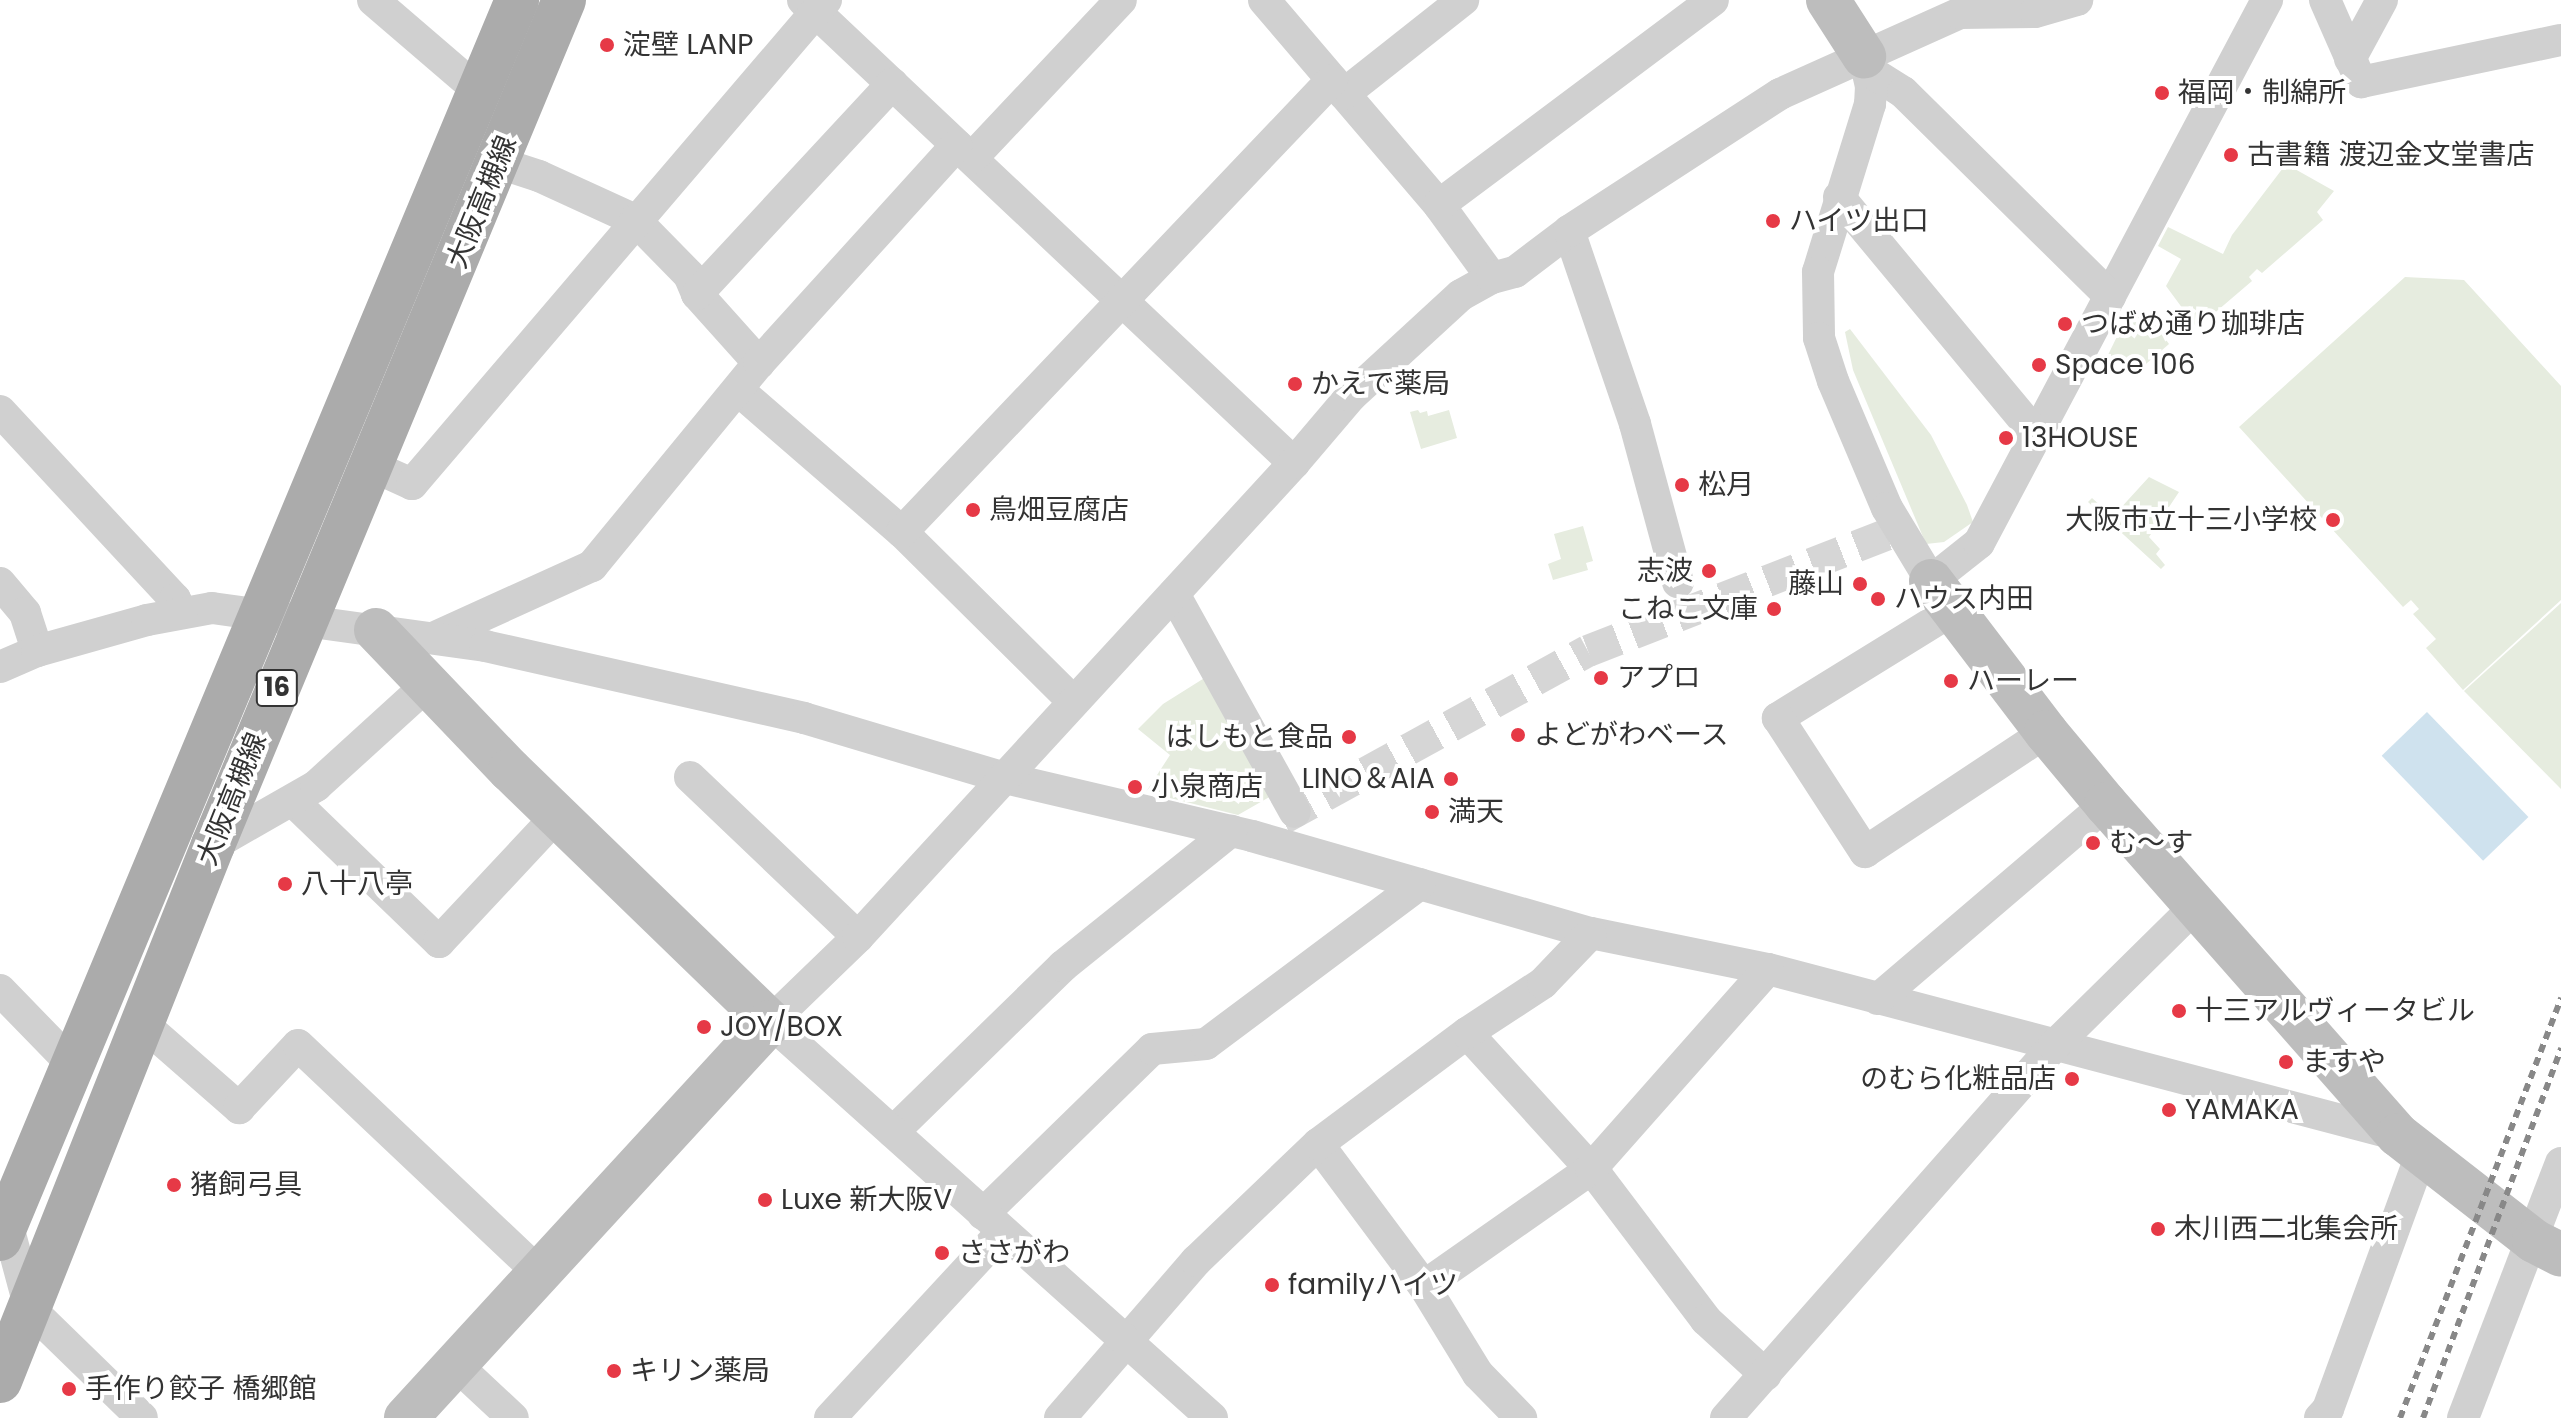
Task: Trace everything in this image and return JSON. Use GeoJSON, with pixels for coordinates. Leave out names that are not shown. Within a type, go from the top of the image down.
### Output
{"type":"FeatureCollection","features":[{"type":"Feature","properties":{"kind":"main road","name":"大阪高槻線"},"geometry":{"type":"LineString","coordinates":[[2,1227],[517,0]]}},
{"type":"Feature","properties":{"kind":"main road","name":"大阪高槻線"},"geometry":{"type":"LineString","coordinates":[[0,1381],[213,845],[499,163],[564,0]]}},
{"type":"Feature","properties":{"kind":"street"},"geometry":{"type":"LineString","coordinates":[[373,0],[480,92]]}},
{"type":"Feature","properties":{"kind":"street"},"geometry":{"type":"LineString","coordinates":[[433,638],[592,566],[759,363],[964,152],[1121,0]]}},
{"type":"Feature","properties":{"kind":"street"},"geometry":{"type":"LineString","coordinates":[[902,532],[1122,300],[1338,87],[1463,0]]}},
{"type":"Feature","properties":{"kind":"street"},"geometry":{"type":"LineString","coordinates":[[1439,205],[1713,0]]}},
{"type":"Feature","properties":{"kind":"street"},"geometry":{"type":"LineString","coordinates":[[1828,0],[1866,63],[1903,92],[2110,296]]}},
{"type":"Feature","properties":{"kind":"street"},"geometry":{"type":"LineString","coordinates":[[406,1418],[770,1022],[858,937],[1294,463],[1351,396],[1461,295],[1492,278],[1515,272],[1569,231],[1780,94],[1866,63],[1960,13],[2035,12],[2077,0]]}},
{"type":"Feature","properties":{"kind":"street"},"geometry":{"type":"LineString","coordinates":[[2046,732],[1865,852],[1778,718],[1942,595],[1979,543],[2267,0]]}},
{"type":"Feature","properties":{"kind":"street"},"geometry":{"type":"LineString","coordinates":[[2325,0],[2361,82],[2561,40]]}},
{"type":"Feature","properties":{"kind":"street"},"geometry":{"type":"LineString","coordinates":[[2350,59],[2382,0]]}},
{"type":"Feature","properties":{"kind":"street"},"geometry":{"type":"LineString","coordinates":[[1273,3],[1338,87],[1439,205],[1492,278]]}},
{"type":"Feature","properties":{"kind":"street"},"geometry":{"type":"LineString","coordinates":[[372,466],[412,484],[815,4],[892,84],[1294,463]]}},
{"type":"Feature","properties":{"kind":"street"},"geometry":{"type":"LineString","coordinates":[[1866,63],[1870,104],[1818,272],[1819,338],[1833,381],[1887,508],[1942,595],[2046,732],[2106,804],[2410,1145],[2547,1248]]}},
{"type":"Feature","properties":{"kind":"street"},"geometry":{"type":"LineString","coordinates":[[697,294],[892,84]]}},
{"type":"Feature","properties":{"kind":"street"},"geometry":{"type":"LineString","coordinates":[[499,163],[539,176],[635,220],[689,275],[697,294],[759,363]]}},
{"type":"Feature","properties":{"kind":"street"},"geometry":{"type":"LineString","coordinates":[[1839,197],[2036,434]]}},
{"type":"Feature","properties":{"kind":"street"},"geometry":{"type":"LineString","coordinates":[[1569,231],[1635,424],[1678,582]]}},
{"type":"Feature","properties":{"kind":"street"},"geometry":{"type":"LineString","coordinates":[[738,390],[902,532],[1073,701]]}},
{"type":"Feature","properties":{"kind":"street"},"geometry":{"type":"LineString","coordinates":[[0,411],[175,599],[181,612]]}},
{"type":"Feature","properties":{"kind":"street"},"geometry":{"type":"LineString","coordinates":[[0,583],[25,613],[37,651]]}},
{"type":"Feature","properties":{"kind":"street"},"geometry":{"type":"LineString","coordinates":[[893,1132],[1063,966],[1241,834],[1288,816],[1174,594]]}},
{"type":"Feature","properties":{"kind":"street"},"geometry":{"type":"LineString","coordinates":[[0,667],[37,651],[181,612],[212,608],[485,646],[804,718],[1005,778],[1241,834],[1591,933],[1768,969],[2410,1145]]}},
{"type":"Feature","properties":{"kind":"street"},"geometry":{"type":"LineString","coordinates":[[376,630],[557,816],[770,1022],[1212,1418]]}},
{"type":"Feature","properties":{"kind":"street"},"geometry":{"type":"LineString","coordinates":[[213,845],[316,786],[428,684]]}},
{"type":"Feature","properties":{"kind":"street"},"geometry":{"type":"LineString","coordinates":[[690,777],[858,937]]}},
{"type":"Feature","properties":{"kind":"street"},"geometry":{"type":"LineString","coordinates":[[293,801],[439,942],[557,816]]}},
{"type":"Feature","properties":{"kind":"street"},"geometry":{"type":"LineString","coordinates":[[1878,999],[2106,804]]}},
{"type":"Feature","properties":{"kind":"street"},"geometry":{"type":"LineString","coordinates":[[830,1418],[992,1223],[1152,1049],[1206,1044],[1420,884]]}},
{"type":"Feature","properties":{"kind":"street"},"geometry":{"type":"LineString","coordinates":[[1726,1418],[2054,1046],[2197,905]]}},
{"type":"Feature","properties":{"kind":"street"},"geometry":{"type":"LineString","coordinates":[[1060,1418],[1196,1261],[1318,1144],[1467,1033],[1543,983],[1591,933]]}},
{"type":"Feature","properties":{"kind":"street"},"geometry":{"type":"LineString","coordinates":[[1424,1286],[1591,1169],[1768,969]]}},
{"type":"Feature","properties":{"kind":"street"},"geometry":{"type":"LineString","coordinates":[[0,990],[71,1063]]}},
{"type":"Feature","properties":{"kind":"street"},"geometry":{"type":"LineString","coordinates":[[143,1024],[239,1108],[298,1045],[539,1273]]}},
{"type":"Feature","properties":{"kind":"street"},"geometry":{"type":"LineString","coordinates":[[1467,1033],[1591,1169],[1706,1320],[1766,1375]]}},
{"type":"Feature","properties":{"kind":"street"},"geometry":{"type":"LineString","coordinates":[[1318,1144],[1424,1286],[1478,1374],[1521,1418]]}},
{"type":"Feature","properties":{"kind":"street"},"geometry":{"type":"LineString","coordinates":[[2320,1418],[2328,1409],[2410,1145]]}},
{"type":"Feature","properties":{"kind":"street"},"geometry":{"type":"LineString","coordinates":[[2463,1418],[2547,1248],[2561,1163]]}},
{"type":"Feature","properties":{"kind":"street"},"geometry":{"type":"LineString","coordinates":[[2,1227],[30,1309],[142,1418]]}},
{"type":"Feature","properties":{"kind":"street"},"geometry":{"type":"LineString","coordinates":[[455,1364],[513,1418]]}},
{"type":"Feature","properties":{"kind":"shaded area"},"geometry":{"type":"Polygon","coordinates":[[[2286,164],[2334,191],[2317,212],[2323,220],[2262,273],[2257,269],[2249,277],[2252,281],[2197,328],[2166,286],[2181,259],[2158,246],[2168,227],[2223,254],[2232,235],[2286,164]]]}},
{"type":"Feature","properties":{"kind":"shaded area"},"geometry":{"type":"Polygon","coordinates":[[[2405,277],[2464,280],[2561,386],[2561,600],[2463,690],[2426,648],[2436,639],[2413,614],[2419,609],[2411,600],[2403,607],[2239,427],[2405,277]]]}},
{"type":"Feature","properties":{"kind":"shaded area"},"geometry":{"type":"Polygon","coordinates":[[[2131,308],[2154,323],[2169,344],[2139,370],[2106,359],[2131,308]]]}},
{"type":"Feature","properties":{"kind":"shaded area"},"geometry":{"type":"Polygon","coordinates":[[[1850,329],[1931,435],[1967,505],[1973,522],[1944,542],[1926,544],[1853,370],[1845,332],[1850,329]]]}},
{"type":"Feature","properties":{"kind":"shaded area"},"geometry":{"type":"Polygon","coordinates":[[[1418,410],[1420,413],[1427,411],[1428,416],[1449,410],[1457,438],[1421,449],[1410,412],[1418,410]]]}},
{"type":"Feature","properties":{"kind":"shaded area"},"geometry":{"type":"Polygon","coordinates":[[[2149,477],[2179,492],[2149,537],[2160,549],[2156,554],[2165,565],[2161,569],[2088,502],[2092,498],[2109,513],[2117,512],[2149,477]]]}},
{"type":"Feature","properties":{"kind":"shaded area"},"geometry":{"type":"Polygon","coordinates":[[[1583,526],[1593,561],[1586,563],[1588,570],[1553,580],[1548,564],[1561,559],[1554,534],[1583,526]]]}},
{"type":"Feature","properties":{"kind":"shaded area"},"geometry":{"type":"Polygon","coordinates":[[[2561,603],[2561,789],[2464,691],[2561,603]]]}},
{"type":"Feature","properties":{"kind":"shaded area"},"geometry":{"type":"Polygon","coordinates":[[[1206,677],[1273,795],[1238,815],[1146,792],[1170,755],[1138,729],[1163,704],[1206,677]]]}},
{"type":"Feature","properties":{"kind":"water"},"geometry":{"type":"Polygon","coordinates":[[[2427,712],[2528,817],[2483,861],[2382,756],[2427,712]]]}},
{"type":"Feature","properties":{"kind":"tunnel"},"geometry":{"type":"LineString","coordinates":[[1282,819],[1588,651],[1898,530]]}},
{"type":"Feature","properties":{"kind":"railway"},"geometry":{"type":"LineString","coordinates":[[2400,1418],[2561,998]]}},
{"type":"Feature","properties":{"kind":"railway"},"geometry":{"type":"LineString","coordinates":[[2423,1418],[2561,1048]]}},
{"type":"Feature","properties":{"kind":"place","name":"淀壁 LANP"},"geometry":{"type":"Point","coordinates":[607,45]}},
{"type":"Feature","properties":{"kind":"place","name":"福岡・制綿所"},"geometry":{"type":"Point","coordinates":[2162,93]}},
{"type":"Feature","properties":{"kind":"place","name":"古書籍 渡辺金文堂書店"},"geometry":{"type":"Point","coordinates":[2231,155]}},
{"type":"Feature","properties":{"kind":"place","name":"ハイツ出口"},"geometry":{"type":"Point","coordinates":[1773,221]}},
{"type":"Feature","properties":{"kind":"place","name":"つばめ通り珈琲店"},"geometry":{"type":"Point","coordinates":[2065,324]}},
{"type":"Feature","properties":{"kind":"place","name":"Space 106"},"geometry":{"type":"Point","coordinates":[2039,365]}},
{"type":"Feature","properties":{"kind":"place","name":"かえで薬局"},"geometry":{"type":"Point","coordinates":[1295,384]}},
{"type":"Feature","properties":{"kind":"place","name":"13HOUSE"},"geometry":{"type":"Point","coordinates":[2006,438]}},
{"type":"Feature","properties":{"kind":"place","name":"松月"},"geometry":{"type":"Point","coordinates":[1682,485]}},
{"type":"Feature","properties":{"kind":"place","name":"鳥畑豆腐店"},"geometry":{"type":"Point","coordinates":[973,510]}},
{"type":"Feature","properties":{"kind":"place","name":"大阪市立十三小学校"},"geometry":{"type":"Point","coordinates":[2333,520]}},
{"type":"Feature","properties":{"kind":"place","name":"志波"},"geometry":{"type":"Point","coordinates":[1709,571]}},
{"type":"Feature","properties":{"kind":"place","name":"藤山"},"geometry":{"type":"Point","coordinates":[1860,584]}},
{"type":"Feature","properties":{"kind":"place","name":"ハウス内田"},"geometry":{"type":"Point","coordinates":[1878,599]}},
{"type":"Feature","properties":{"kind":"place","name":"こねこ文庫"},"geometry":{"type":"Point","coordinates":[1774,609]}},
{"type":"Feature","properties":{"kind":"place","name":"アプロ"},"geometry":{"type":"Point","coordinates":[1601,678]}},
{"type":"Feature","properties":{"kind":"place","name":"ハーレー"},"geometry":{"type":"Point","coordinates":[1951,681]}},
{"type":"Feature","properties":{"kind":"place","name":"よどがわベース"},"geometry":{"type":"Point","coordinates":[1518,735]}},
{"type":"Feature","properties":{"kind":"place","name":"はしもと食品"},"geometry":{"type":"Point","coordinates":[1349,737]}},
{"type":"Feature","properties":{"kind":"place","name":"LINO＆AIA"},"geometry":{"type":"Point","coordinates":[1451,779]}},
{"type":"Feature","properties":{"kind":"place","name":"小泉商店"},"geometry":{"type":"Point","coordinates":[1135,787]}},
{"type":"Feature","properties":{"kind":"place","name":"満天"},"geometry":{"type":"Point","coordinates":[1432,812]}},
{"type":"Feature","properties":{"kind":"place","name":"む〜す"},"geometry":{"type":"Point","coordinates":[2093,843]}},
{"type":"Feature","properties":{"kind":"place","name":"八十八亭"},"geometry":{"type":"Point","coordinates":[285,884]}},
{"type":"Feature","properties":{"kind":"place","name":"十三アルヴィータビル"},"geometry":{"type":"Point","coordinates":[2179,1011]}},
{"type":"Feature","properties":{"kind":"place","name":"JOY/BOX"},"geometry":{"type":"Point","coordinates":[704,1027]}},
{"type":"Feature","properties":{"kind":"place","name":"ますや"},"geometry":{"type":"Point","coordinates":[2286,1062]}},
{"type":"Feature","properties":{"kind":"place","name":"のむら化粧品店"},"geometry":{"type":"Point","coordinates":[2072,1079]}},
{"type":"Feature","properties":{"kind":"place","name":"YAMAKA"},"geometry":{"type":"Point","coordinates":[2169,1110]}},
{"type":"Feature","properties":{"kind":"place","name":"猪飼弓具"},"geometry":{"type":"Point","coordinates":[174,1185]}},
{"type":"Feature","properties":{"kind":"place","name":"Luxe 新大阪V"},"geometry":{"type":"Point","coordinates":[765,1200]}},
{"type":"Feature","properties":{"kind":"place","name":"木川西二北集会所"},"geometry":{"type":"Point","coordinates":[2158,1229]}},
{"type":"Feature","properties":{"kind":"place","name":"ささがわ"},"geometry":{"type":"Point","coordinates":[942,1253]}},
{"type":"Feature","properties":{"kind":"place","name":"familyハイツ"},"geometry":{"type":"Point","coordinates":[1272,1285]}},
{"type":"Feature","properties":{"kind":"place","name":"キリン薬局"},"geometry":{"type":"Point","coordinates":[614,1371]}},
{"type":"Feature","properties":{"kind":"place","name":"手作り餃子 橋郷館"},"geometry":{"type":"Point","coordinates":[69,1389]}}]}
